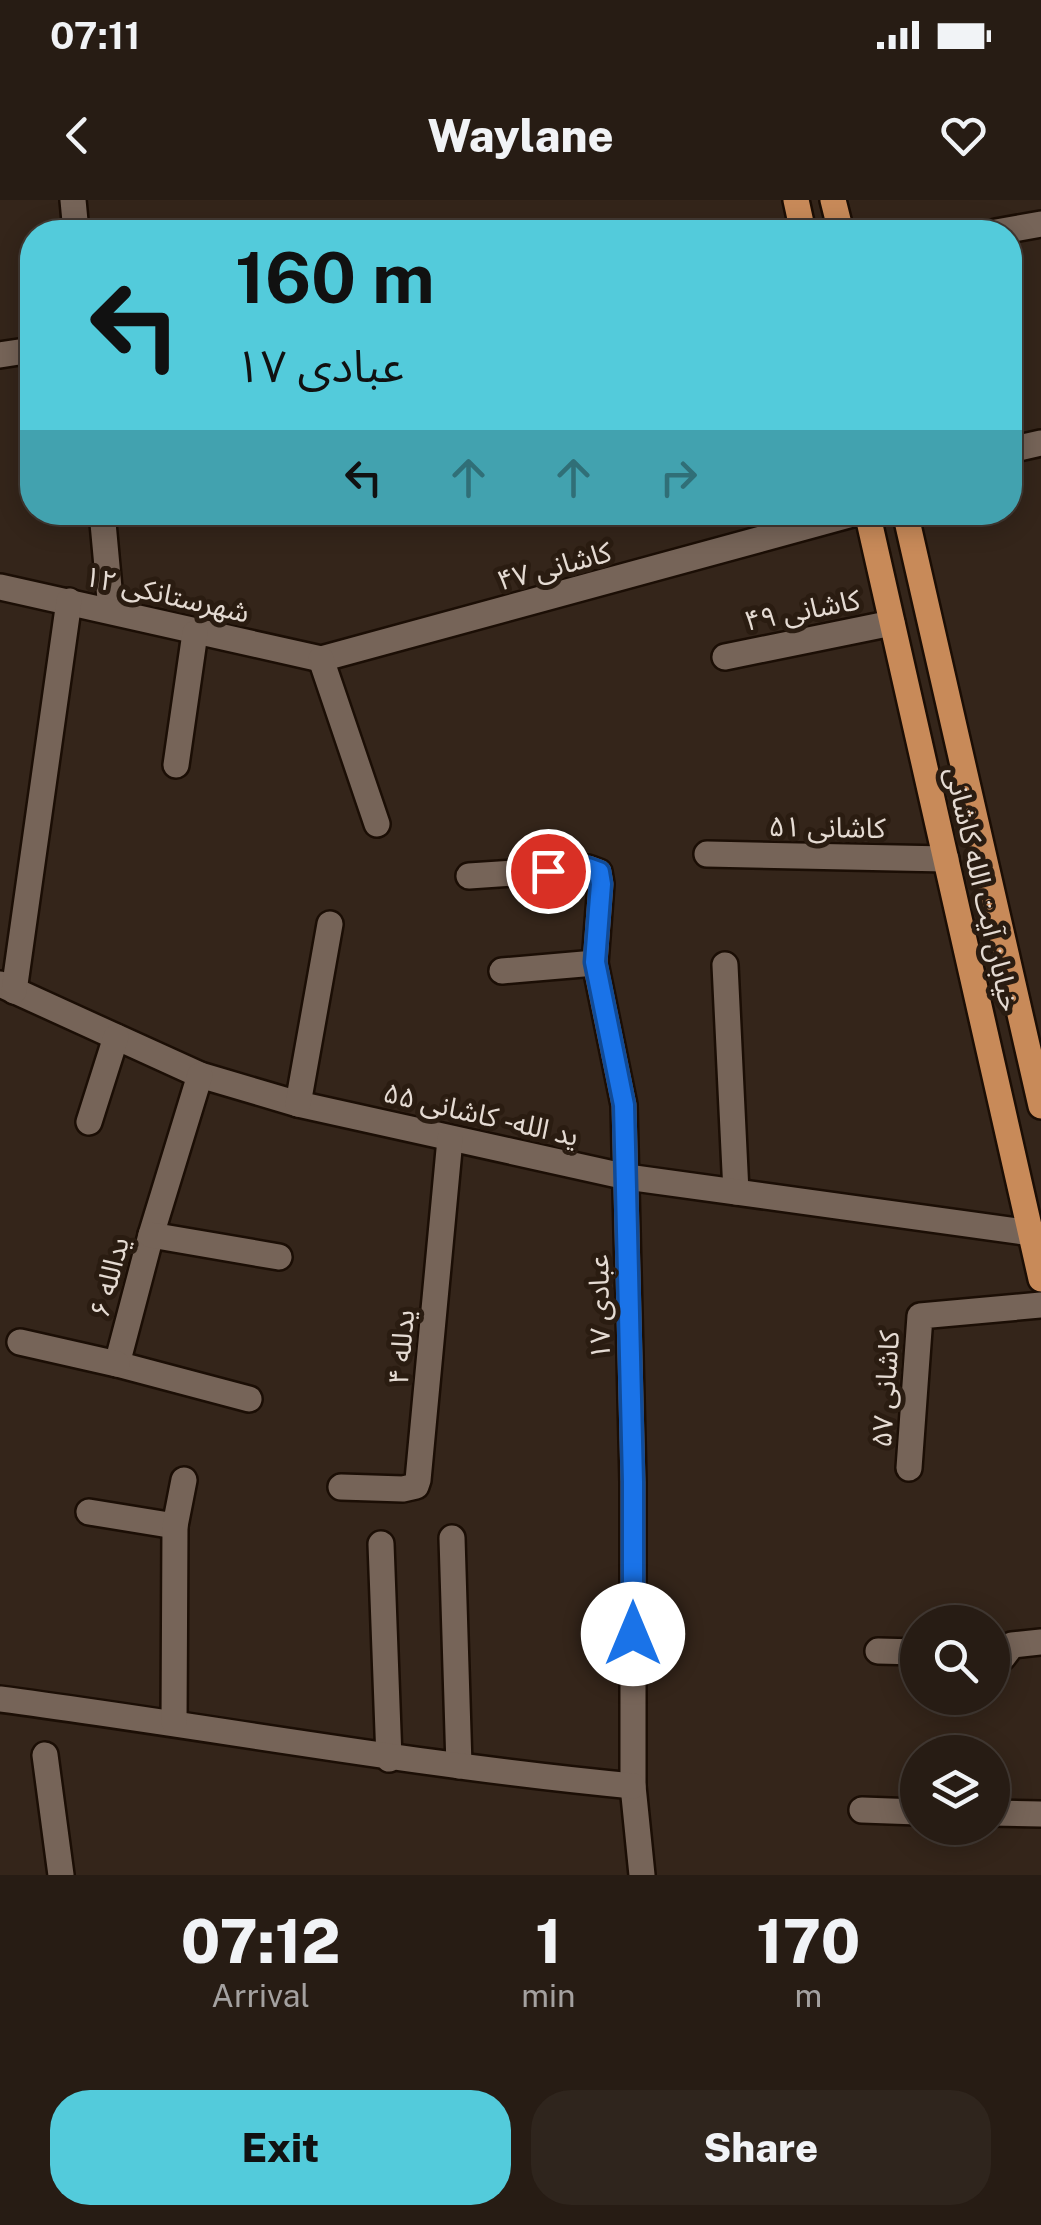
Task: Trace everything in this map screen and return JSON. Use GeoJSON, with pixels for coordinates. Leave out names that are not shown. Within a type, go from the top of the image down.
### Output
{"type":"FeatureCollection","features":[{"type":"Feature","properties":{"kind":"main road","name":"خیابان آیت الله کاشانی"},"geometry":{"type":"LineString","coordinates":[[866,525],[1041,1279]]}},
{"type":"Feature","properties":{"kind":"main road","name":"خیابان آیت الله کاشانی"},"geometry":{"type":"LineString","coordinates":[[908,525],[1041,1106]]}},
{"type":"Feature","properties":{"kind":"street"},"geometry":{"type":"LineString","coordinates":[[103,525],[111,610]]}},
{"type":"Feature","properties":{"kind":"street","name":"کاشانی ۴۷"},"geometry":{"type":"LineString","coordinates":[[321,659],[815,525]]}},
{"type":"Feature","properties":{"kind":"street","name":"شهرستانکی ۱۲"},"geometry":{"type":"LineString","coordinates":[[0,587],[321,659]]}},
{"type":"Feature","properties":{"kind":"street"},"geometry":{"type":"LineString","coordinates":[[7,987],[69,601]]}},
{"type":"Feature","properties":{"kind":"street","name":"کاشانی ۴۹"},"geometry":{"type":"LineString","coordinates":[[725,656],[892,623]]}},
{"type":"Feature","properties":{"kind":"street"},"geometry":{"type":"LineString","coordinates":[[176,765],[195,633]]}},
{"type":"Feature","properties":{"kind":"street"},"geometry":{"type":"LineString","coordinates":[[321,659],[377,824]]}},
{"type":"Feature","properties":{"kind":"street","name":"کاشانی ۵۱"},"geometry":{"type":"LineString","coordinates":[[707,854],[946,859]]}},
{"type":"Feature","properties":{"kind":"street","name":"عبادی ۱۷"},"geometry":{"type":"LineString","coordinates":[[469,876],[588,868],[599,872],[595,962],[624,1105],[633,1482],[633,1786],[642,1875]]}},
{"type":"Feature","properties":{"kind":"street"},"geometry":{"type":"LineString","coordinates":[[298,1104],[330,924]]}},
{"type":"Feature","properties":{"kind":"street"},"geometry":{"type":"LineString","coordinates":[[502,971],[595,962]]}},
{"type":"Feature","properties":{"kind":"street"},"geometry":{"type":"LineString","coordinates":[[726,965],[736,1192]]}},
{"type":"Feature","properties":{"kind":"street","name":"ید الله - کاشانی ۵۵"},"geometry":{"type":"LineString","coordinates":[[7,987],[200,1075],[298,1104],[627,1177],[1031,1233]]}},
{"type":"Feature","properties":{"kind":"street"},"geometry":{"type":"LineString","coordinates":[[89,1122],[116,1037]]}},
{"type":"Feature","properties":{"kind":"street","name":"یدالله ۶"},"geometry":{"type":"LineString","coordinates":[[118,1364],[151,1235],[200,1075]]}},
{"type":"Feature","properties":{"kind":"street","name":"یدلله ۴"},"geometry":{"type":"LineString","coordinates":[[341,1487],[403,1489],[416,1486],[418,1480],[450,1139]]}},
{"type":"Feature","properties":{"kind":"street"},"geometry":{"type":"LineString","coordinates":[[151,1235],[279,1257]]}},
{"type":"Feature","properties":{"kind":"street","name":"کاشانی ۵۷"},"geometry":{"type":"LineString","coordinates":[[909,1468],[920,1316],[1041,1305]]}},
{"type":"Feature","properties":{"kind":"street"},"geometry":{"type":"LineString","coordinates":[[20,1342],[250,1399]]}},
{"type":"Feature","properties":{"kind":"street"},"geometry":{"type":"LineString","coordinates":[[174,1722],[175,1526],[184,1480]]}},
{"type":"Feature","properties":{"kind":"street"},"geometry":{"type":"LineString","coordinates":[[89,1512],[175,1526]]}},
{"type":"Feature","properties":{"kind":"street"},"geometry":{"type":"LineString","coordinates":[[452,1538],[459,1766]]}},
{"type":"Feature","properties":{"kind":"street"},"geometry":{"type":"LineString","coordinates":[[381,1544],[389,1758]]}},
{"type":"Feature","properties":{"kind":"street"},"geometry":{"type":"LineString","coordinates":[[1010,1647],[1041,1642]]}},
{"type":"Feature","properties":{"kind":"street"},"geometry":{"type":"LineString","coordinates":[[878,1650],[900,1651]]}},
{"type":"Feature","properties":{"kind":"street"},"geometry":{"type":"LineString","coordinates":[[0,1699],[174,1722],[389,1758],[633,1786]]}},
{"type":"Feature","properties":{"kind":"street"},"geometry":{"type":"LineString","coordinates":[[45,1755],[61,1875]]}},
{"type":"Feature","properties":{"kind":"street"},"geometry":{"type":"LineString","coordinates":[[862,1810],[900,1811]]}},
{"type":"Feature","properties":{"kind":"street"},"geometry":{"type":"LineString","coordinates":[[1010,1813],[1041,1814]]}},
{"type":"Feature","properties":{"kind":"route"},"geometry":{"type":"LineString","coordinates":[[548,871],[588,868],[599,872],[601,884],[595,962],[624,1105],[633,1634]]}}]}
